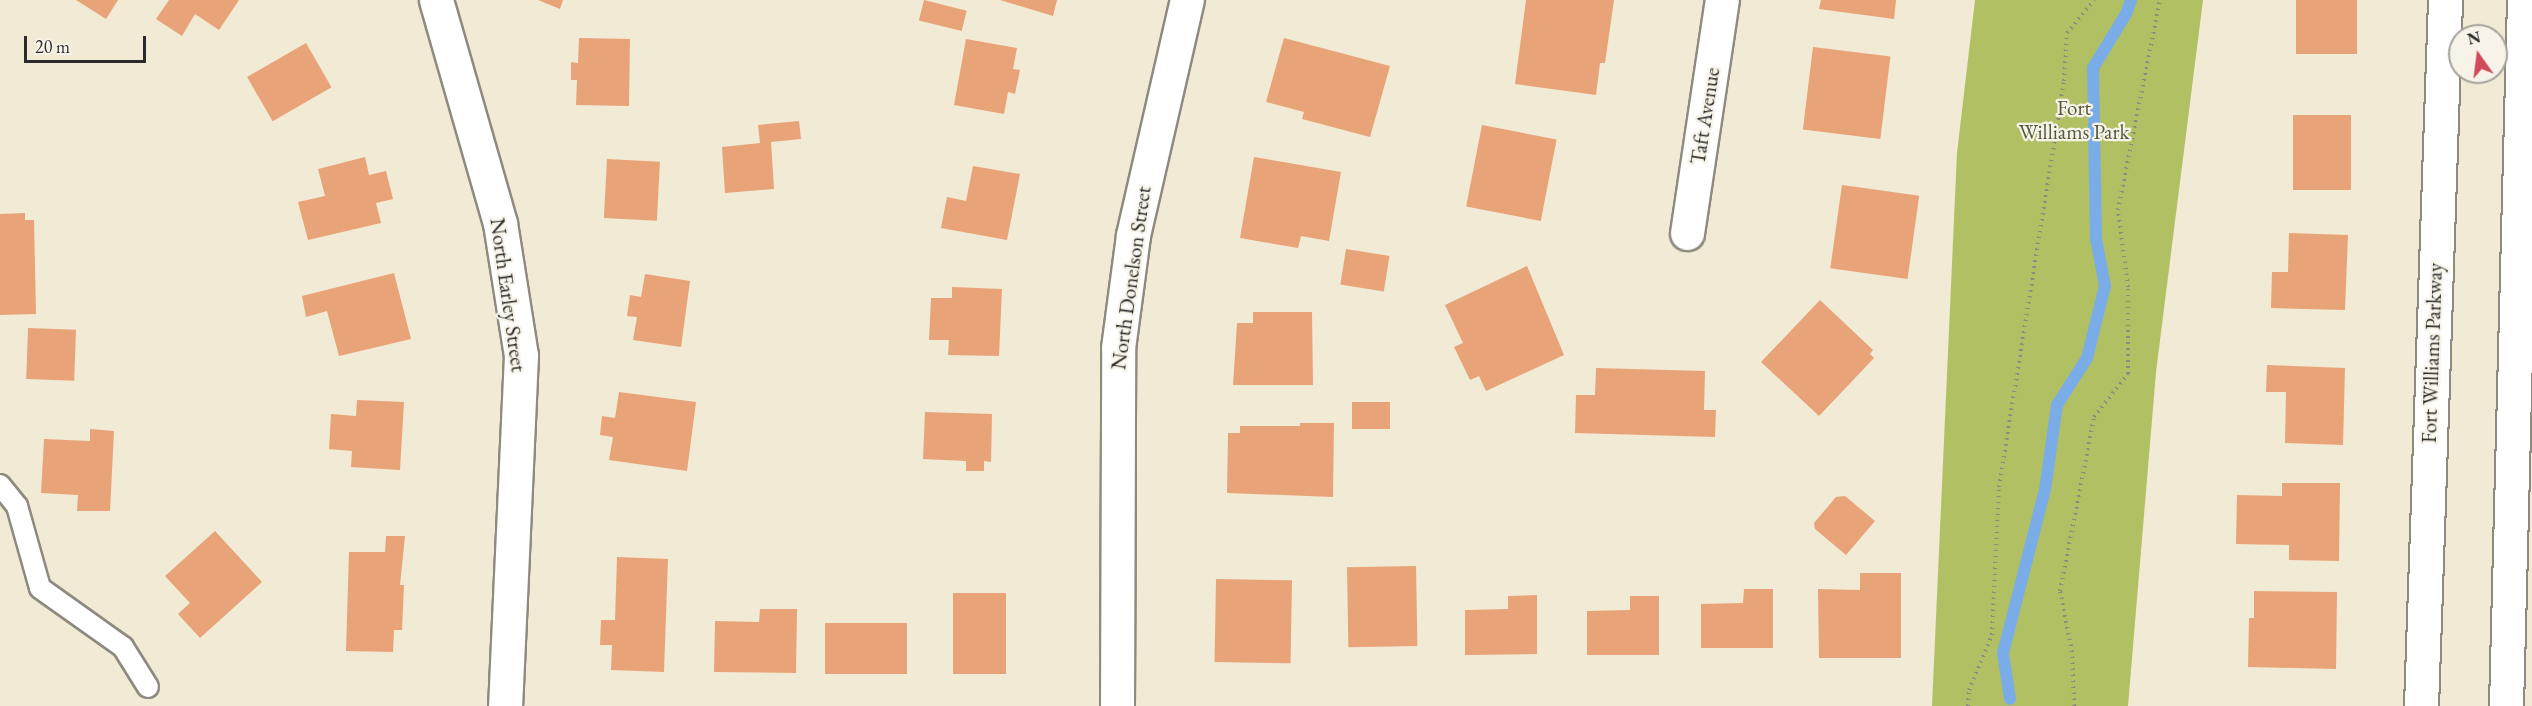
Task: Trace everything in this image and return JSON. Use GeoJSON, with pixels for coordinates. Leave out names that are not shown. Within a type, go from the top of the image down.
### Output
{"type":"FeatureCollection","features":[{"type":"Feature","properties":{"kind":"street","name":"North Earley Street"},"geometry":{"type":"LineString","coordinates":[[436,0],[500,223],[521,355],[506,706]]}},
{"type":"Feature","properties":{"kind":"street","name":"North Donelson Street"},"geometry":{"type":"LineString","coordinates":[[1117,706],[1118,348],[1135,224],[1187,0]]}},
{"type":"Feature","properties":{"kind":"street","name":"Taft Avenue"},"geometry":{"type":"LineString","coordinates":[[1687,232],[1722,0]]}},
{"type":"Feature","properties":{"kind":"street","name":"Fort Williams Parkway"},"geometry":{"type":"LineString","coordinates":[[2421,706],[2445,0]]}},
{"type":"Feature","properties":{"kind":"street"},"geometry":{"type":"LineString","coordinates":[[2506,706],[2524,0]]}},
{"type":"Feature","properties":{"kind":"lane"},"geometry":{"type":"LineString","coordinates":[[0,485],[17,506],[40,588],[123,647],[148,687]]}},
{"type":"Feature","properties":{"kind":"path"},"geometry":{"type":"LineString","coordinates":[[1968,706],[1969,690],[1992,635],[1999,487],[2064,81],[2067,33],[2094,0]]}},
{"type":"Feature","properties":{"kind":"path"},"geometry":{"type":"LineString","coordinates":[[2074,706],[2072,652],[2060,591],[2094,417],[2128,374],[2128,287],[2118,210],[2160,0]]}},
{"type":"Feature","properties":{"kind":"green space","name":"Fort Williams Park"},"geometry":{"type":"Polygon","coordinates":[[[1975,0],[2203,0],[2156,372],[2128,706],[1932,706],[1957,153],[1975,0]]]}},
{"type":"Feature","properties":{"kind":"building"},"geometry":{"type":"Polygon","coordinates":[[[76,0],[118,0],[106,19],[76,0]]]}},
{"type":"Feature","properties":{"kind":"building"},"geometry":{"type":"Polygon","coordinates":[[[169,0],[239,0],[219,30],[195,14],[182,36],[156,19],[169,0]]]}},
{"type":"Feature","properties":{"kind":"building"},"geometry":{"type":"Polygon","coordinates":[[[538,0],[563,0],[560,9],[538,0]]]}},
{"type":"Feature","properties":{"kind":"building"},"geometry":{"type":"Polygon","coordinates":[[[924,0],[967,11],[962,31],[919,20],[924,0]]]}},
{"type":"Feature","properties":{"kind":"building"},"geometry":{"type":"Polygon","coordinates":[[[1000,0],[1057,0],[1053,16],[1000,0]]]}},
{"type":"Feature","properties":{"kind":"building"},"geometry":{"type":"Polygon","coordinates":[[[1526,0],[1614,0],[1605,63],[1600,63],[1596,95],[1515,84],[1526,0]]]}},
{"type":"Feature","properties":{"kind":"building"},"geometry":{"type":"Polygon","coordinates":[[[1821,0],[1896,0],[1894,19],[1819,9],[1821,0]]]}},
{"type":"Feature","properties":{"kind":"building"},"geometry":{"type":"Polygon","coordinates":[[[2296,0],[2357,0],[2357,54],[2296,54],[2296,0]]]}},
{"type":"Feature","properties":{"kind":"building"},"geometry":{"type":"Polygon","coordinates":[[[579,38],[630,39],[629,106],[576,105],[577,80],[571,80],[571,62],[578,63],[579,38]]]}},
{"type":"Feature","properties":{"kind":"building"},"geometry":{"type":"Polygon","coordinates":[[[1284,38],[1390,66],[1370,137],[1302,119],[1304,112],[1266,102],[1284,38]]]}},
{"type":"Feature","properties":{"kind":"building"},"geometry":{"type":"Polygon","coordinates":[[[966,39],[1017,48],[1013,69],[1020,70],[1015,94],[1008,92],[1004,114],[954,105],[966,39]]]}},
{"type":"Feature","properties":{"kind":"building"},"geometry":{"type":"Polygon","coordinates":[[[306,43],[332,87],[273,121],[247,77],[306,43]]]}},
{"type":"Feature","properties":{"kind":"building"},"geometry":{"type":"Polygon","coordinates":[[[1813,47],[1890,57],[1880,139],[1803,129],[1813,47]]]}},
{"type":"Feature","properties":{"kind":"building"},"geometry":{"type":"Polygon","coordinates":[[[2293,115],[2351,115],[2351,190],[2293,190],[2293,115]]]}},
{"type":"Feature","properties":{"kind":"building"},"geometry":{"type":"Polygon","coordinates":[[[799,121],[801,139],[771,142],[774,189],[725,193],[722,147],[760,143],[758,125],[799,121]]]}},
{"type":"Feature","properties":{"kind":"building"},"geometry":{"type":"Polygon","coordinates":[[[1482,125],[1557,140],[1541,221],[1466,206],[1482,125]]]}},
{"type":"Feature","properties":{"kind":"building"},"geometry":{"type":"Polygon","coordinates":[[[365,157],[369,175],[386,171],[393,199],[376,203],[381,223],[308,240],[298,202],[325,196],[318,169],[365,157]]]}},
{"type":"Feature","properties":{"kind":"building"},"geometry":{"type":"Polygon","coordinates":[[[1254,157],[1341,172],[1329,241],[1301,236],[1298,248],[1240,238],[1254,157]]]}},
{"type":"Feature","properties":{"kind":"building"},"geometry":{"type":"Polygon","coordinates":[[[607,159],[660,162],[657,221],[604,218],[607,159]]]}},
{"type":"Feature","properties":{"kind":"building"},"geometry":{"type":"Polygon","coordinates":[[[973,166],[1020,174],[1007,240],[941,228],[947,197],[966,201],[973,166]]]}},
{"type":"Feature","properties":{"kind":"building"},"geometry":{"type":"Polygon","coordinates":[[[1842,185],[1919,196],[1908,279],[1830,268],[1842,185]]]}},
{"type":"Feature","properties":{"kind":"building"},"geometry":{"type":"Polygon","coordinates":[[[25,213],[25,220],[34,220],[36,314],[0,315],[0,214],[25,213]]]}},
{"type":"Feature","properties":{"kind":"building"},"geometry":{"type":"Polygon","coordinates":[[[2289,233],[2348,235],[2345,310],[2271,308],[2272,272],[2288,272],[2289,233]]]}},
{"type":"Feature","properties":{"kind":"building"},"geometry":{"type":"Polygon","coordinates":[[[1346,249],[1389,256],[1384,291],[1340,285],[1346,249]]]}},
{"type":"Feature","properties":{"kind":"building"},"geometry":{"type":"Polygon","coordinates":[[[1527,266],[1564,355],[1486,391],[1479,376],[1470,380],[1454,347],[1463,343],[1445,305],[1527,266]]]}},
{"type":"Feature","properties":{"kind":"building"},"geometry":{"type":"Polygon","coordinates":[[[394,273],[411,339],[339,356],[327,311],[306,317],[302,296],[394,273]]]}},
{"type":"Feature","properties":{"kind":"building"},"geometry":{"type":"Polygon","coordinates":[[[645,274],[690,281],[681,347],[633,340],[637,317],[627,316],[630,295],[641,297],[645,274]]]}},
{"type":"Feature","properties":{"kind":"building"},"geometry":{"type":"Polygon","coordinates":[[[952,287],[1002,289],[999,356],[948,355],[949,340],[929,340],[931,298],[952,298],[952,287]]]}},
{"type":"Feature","properties":{"kind":"building"},"geometry":{"type":"Polygon","coordinates":[[[1820,300],[1873,350],[1870,354],[1874,358],[1819,416],[1761,362],[1820,300]]]}},
{"type":"Feature","properties":{"kind":"building"},"geometry":{"type":"Polygon","coordinates":[[[1253,312],[1312,312],[1313,385],[1233,385],[1237,323],[1253,323],[1253,312]]]}},
{"type":"Feature","properties":{"kind":"building"},"geometry":{"type":"Polygon","coordinates":[[[28,328],[76,330],[74,381],[26,379],[28,328]]]}},
{"type":"Feature","properties":{"kind":"building"},"geometry":{"type":"Polygon","coordinates":[[[2267,365],[2345,368],[2343,445],[2285,443],[2286,392],[2266,392],[2267,365]]]}},
{"type":"Feature","properties":{"kind":"building"},"geometry":{"type":"Polygon","coordinates":[[[1596,368],[1705,371],[1704,410],[1716,410],[1715,437],[1575,433],[1576,395],[1595,395],[1596,368]]]}},
{"type":"Feature","properties":{"kind":"building"},"geometry":{"type":"Polygon","coordinates":[[[619,392],[696,402],[687,471],[609,460],[613,437],[600,435],[602,416],[615,418],[619,392]]]}},
{"type":"Feature","properties":{"kind":"building"},"geometry":{"type":"Polygon","coordinates":[[[357,400],[404,402],[400,470],[351,467],[352,451],[329,449],[331,414],[356,416],[357,400]]]}},
{"type":"Feature","properties":{"kind":"building"},"geometry":{"type":"Polygon","coordinates":[[[1352,402],[1390,402],[1390,429],[1352,429],[1352,402]]]}},
{"type":"Feature","properties":{"kind":"building"},"geometry":{"type":"Polygon","coordinates":[[[925,412],[992,414],[991,462],[984,461],[984,471],[966,471],[966,461],[923,459],[925,412]]]}},
{"type":"Feature","properties":{"kind":"building"},"geometry":{"type":"Polygon","coordinates":[[[1300,423],[1334,423],[1333,497],[1227,493],[1228,433],[1240,433],[1240,426],[1300,426],[1300,423]]]}},
{"type":"Feature","properties":{"kind":"building"},"geometry":{"type":"Polygon","coordinates":[[[90,429],[114,431],[110,511],[77,511],[78,495],[41,493],[44,439],[90,441],[90,429]]]}},
{"type":"Feature","properties":{"kind":"building"},"geometry":{"type":"Polygon","coordinates":[[[2282,483],[2340,483],[2339,561],[2289,560],[2289,545],[2236,544],[2237,495],[2282,496],[2282,483]]]}},
{"type":"Feature","properties":{"kind":"building"},"geometry":{"type":"Polygon","coordinates":[[[1845,496],[1875,521],[1846,555],[1815,529],[1814,523],[1836,497],[1845,496]]]}},
{"type":"Feature","properties":{"kind":"building"},"geometry":{"type":"Polygon","coordinates":[[[215,531],[262,582],[200,638],[178,614],[190,603],[165,576],[215,531]]]}},
{"type":"Feature","properties":{"kind":"building"},"geometry":{"type":"Polygon","coordinates":[[[386,536],[405,536],[400,585],[404,585],[402,630],[394,630],[393,652],[346,651],[349,552],[385,552],[386,536]]]}},
{"type":"Feature","properties":{"kind":"building"},"geometry":{"type":"Polygon","coordinates":[[[617,557],[668,559],[664,672],[611,670],[612,645],[600,645],[601,620],[615,620],[617,557]]]}},
{"type":"Feature","properties":{"kind":"building"},"geometry":{"type":"Polygon","coordinates":[[[1416,566],[1417,646],[1348,647],[1347,567],[1416,566]]]}},
{"type":"Feature","properties":{"kind":"building"},"geometry":{"type":"Polygon","coordinates":[[[1860,573],[1901,573],[1901,658],[1819,658],[1818,589],[1860,590],[1860,573]]]}},
{"type":"Feature","properties":{"kind":"building"},"geometry":{"type":"Polygon","coordinates":[[[1216,579],[1292,580],[1291,663],[1215,662],[1216,579]]]}},
{"type":"Feature","properties":{"kind":"building"},"geometry":{"type":"Polygon","coordinates":[[[1744,589],[1773,589],[1773,648],[1701,648],[1701,604],[1743,603],[1744,589]]]}},
{"type":"Feature","properties":{"kind":"building"},"geometry":{"type":"Polygon","coordinates":[[[2254,591],[2337,592],[2336,669],[2248,667],[2249,618],[2254,618],[2254,591]]]}},
{"type":"Feature","properties":{"kind":"building"},"geometry":{"type":"Polygon","coordinates":[[[953,593],[1006,593],[1006,674],[953,674],[953,593]]]}},
{"type":"Feature","properties":{"kind":"building"},"geometry":{"type":"Polygon","coordinates":[[[1537,595],[1537,654],[1465,655],[1465,610],[1508,609],[1508,596],[1537,595]]]}},
{"type":"Feature","properties":{"kind":"building"},"geometry":{"type":"Polygon","coordinates":[[[1630,596],[1659,596],[1659,655],[1587,655],[1587,611],[1630,610],[1630,596]]]}},
{"type":"Feature","properties":{"kind":"building"},"geometry":{"type":"Polygon","coordinates":[[[760,609],[797,609],[796,673],[714,672],[715,621],[759,622],[760,609]]]}},
{"type":"Feature","properties":{"kind":"building"},"geometry":{"type":"Polygon","coordinates":[[[825,623],[907,623],[907,674],[825,674],[825,623]]]}},
{"type":"Feature","properties":{"kind":"waterway"},"geometry":{"type":"LineString","coordinates":[[2010,699],[2003,653],[2045,490],[2057,405],[2087,358],[2105,286],[2096,239],[2093,68],[2126,14],[2131,0]]}}]}
